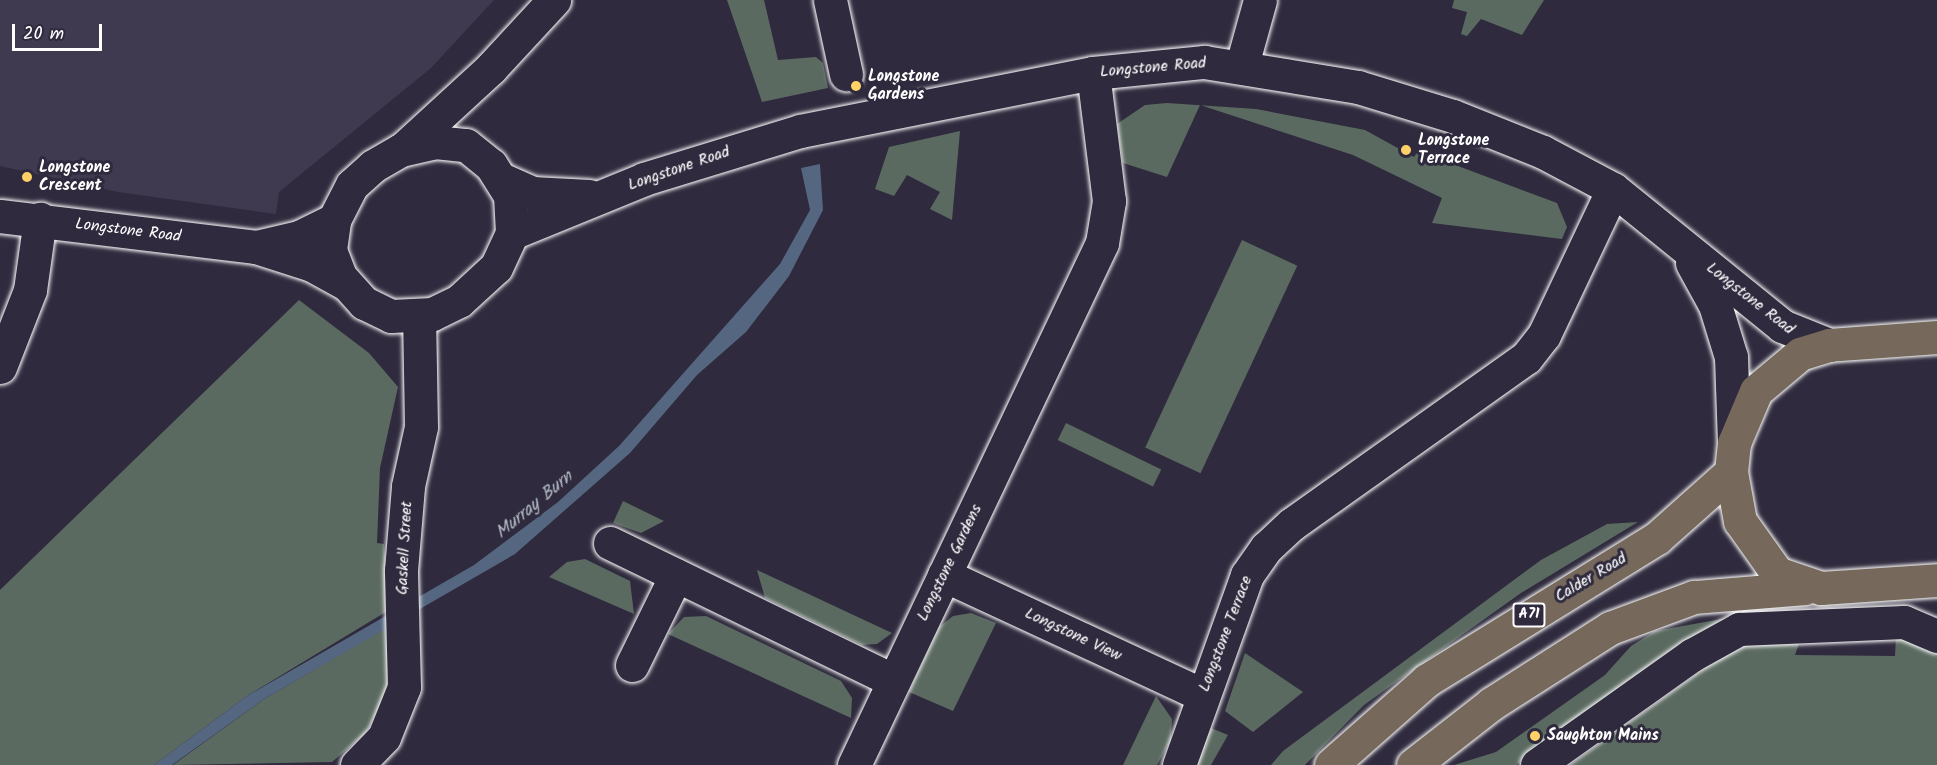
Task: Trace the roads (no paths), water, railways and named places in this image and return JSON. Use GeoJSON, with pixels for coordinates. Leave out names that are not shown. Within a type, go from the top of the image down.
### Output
{"type":"FeatureCollection","features":[{"type":"Feature","properties":{"kind":"main road","name":"A71"},"geometry":{"type":"LineString","coordinates":[[1732,457],[1756,390],[1775,371],[1800,354],[1829,345],[1935,336]]}},
{"type":"Feature","properties":{"kind":"main road"},"geometry":{"type":"LineString","coordinates":[[1732,457],[1740,521],[1762,559],[1794,582],[1821,588]]}},
{"type":"Feature","properties":{"kind":"main road","name":"Calder Road"},"geometry":{"type":"LineString","coordinates":[[1331,765],[1427,680],[1657,538],[1732,457]]}},
{"type":"Feature","properties":{"kind":"main road"},"geometry":{"type":"LineString","coordinates":[[1413,765],[1517,687],[1611,628],[1648,611],[1730,591],[1898,586],[1937,580]]}},
{"type":"Feature","properties":{"kind":"street"},"geometry":{"type":"LineString","coordinates":[[401,150],[435,142],[466,145],[501,178],[514,213],[512,234],[496,267],[471,291],[445,309],[419,317],[375,310],[346,284],[330,250],[334,220],[352,185],[401,150],[491,68],[554,0]]}},
{"type":"Feature","properties":{"kind":"street"},"geometry":{"type":"LineString","coordinates":[[830,0],[846,74]]}},
{"type":"Feature","properties":{"kind":"street"},"geometry":{"type":"LineString","coordinates":[[1242,65],[1260,0]]}},
{"type":"Feature","properties":{"kind":"street","name":"Longstone Road"},"geometry":{"type":"LineString","coordinates":[[512,234],[603,195],[800,131],[1093,73],[1177,63],[1242,65],[1358,87],[1453,116],[1613,189],[1782,326],[1829,345]]}},
{"type":"Feature","properties":{"kind":"street"},"geometry":{"type":"LineString","coordinates":[[466,145],[476,100],[491,68]]}},
{"type":"Feature","properties":{"kind":"street","name":"Longstone Gardens"},"geometry":{"type":"LineString","coordinates":[[854,765],[892,680],[1106,232],[1109,201],[1093,73]]}},
{"type":"Feature","properties":{"kind":"street","name":"Longstone Road"},"geometry":{"type":"LineString","coordinates":[[501,178],[532,193],[603,195]]}},
{"type":"Feature","properties":{"kind":"street","name":"Longstone Terrace"},"geometry":{"type":"LineString","coordinates":[[1179,765],[1193,739],[1202,695],[1247,575],[1266,548],[1292,524],[1526,358],[1544,336],[1613,189]]}},
{"type":"Feature","properties":{"kind":"street","name":"Longstone Road"},"geometry":{"type":"LineString","coordinates":[[0,216],[40,219],[256,247],[312,265],[346,284]]}},
{"type":"Feature","properties":{"kind":"street"},"geometry":{"type":"LineString","coordinates":[[0,367],[30,290],[40,219]]}},
{"type":"Feature","properties":{"kind":"street","name":"Longstone Road"},"geometry":{"type":"LineString","coordinates":[[256,247],[299,237],[334,220]]}},
{"type":"Feature","properties":{"kind":"street","name":"Longstone Road"},"geometry":{"type":"LineString","coordinates":[[1678,241],[1724,329],[1731,357],[1732,457]]}},
{"type":"Feature","properties":{"kind":"street","name":"Gaskell Street"},"geometry":{"type":"LineString","coordinates":[[357,765],[384,737],[397,713],[404,656],[401,570],[408,486],[421,428],[419,317]]}},
{"type":"Feature","properties":{"kind":"street"},"geometry":{"type":"LineString","coordinates":[[610,543],[892,680]]}},
{"type":"Feature","properties":{"kind":"street"},"geometry":{"type":"LineString","coordinates":[[632,665],[676,575]]}},
{"type":"Feature","properties":{"kind":"street","name":"Longstone View"},"geometry":{"type":"LineString","coordinates":[[944,575],[1202,695]]}},
{"type":"Feature","properties":{"kind":"street"},"geometry":{"type":"LineString","coordinates":[[1898,586],[1937,592]]}},
{"type":"Feature","properties":{"kind":"street"},"geometry":{"type":"LineString","coordinates":[[1537,765],[1692,656],[1739,629],[1904,622],[1937,636]]}},
{"type":"Feature","properties":{"kind":"water"},"geometry":{"type":"Polygon","coordinates":[[[820,164],[823,210],[789,276],[746,332],[697,375],[630,453],[515,554],[264,699],[172,765],[154,765],[247,696],[474,565],[558,502],[619,446],[780,264],[810,210],[801,168],[820,164]]]}},
{"type":"Feature","properties":{"kind":"place","name":"Longstone Gardens"},"geometry":{"type":"Point","coordinates":[856,86]}},
{"type":"Feature","properties":{"kind":"place","name":"Longstone Terrace"},"geometry":{"type":"Point","coordinates":[1406,150]}},
{"type":"Feature","properties":{"kind":"place","name":"Longstone Crescent"},"geometry":{"type":"Point","coordinates":[27,177]}},
{"type":"Feature","properties":{"kind":"place","name":"Saughton Mains"},"geometry":{"type":"Point","coordinates":[1535,736]}},
{"type":"Feature","properties":{"kind":"water label","name":"Murray Burn"},"geometry":{"type":"Point","coordinates":[535,506]}}]}
